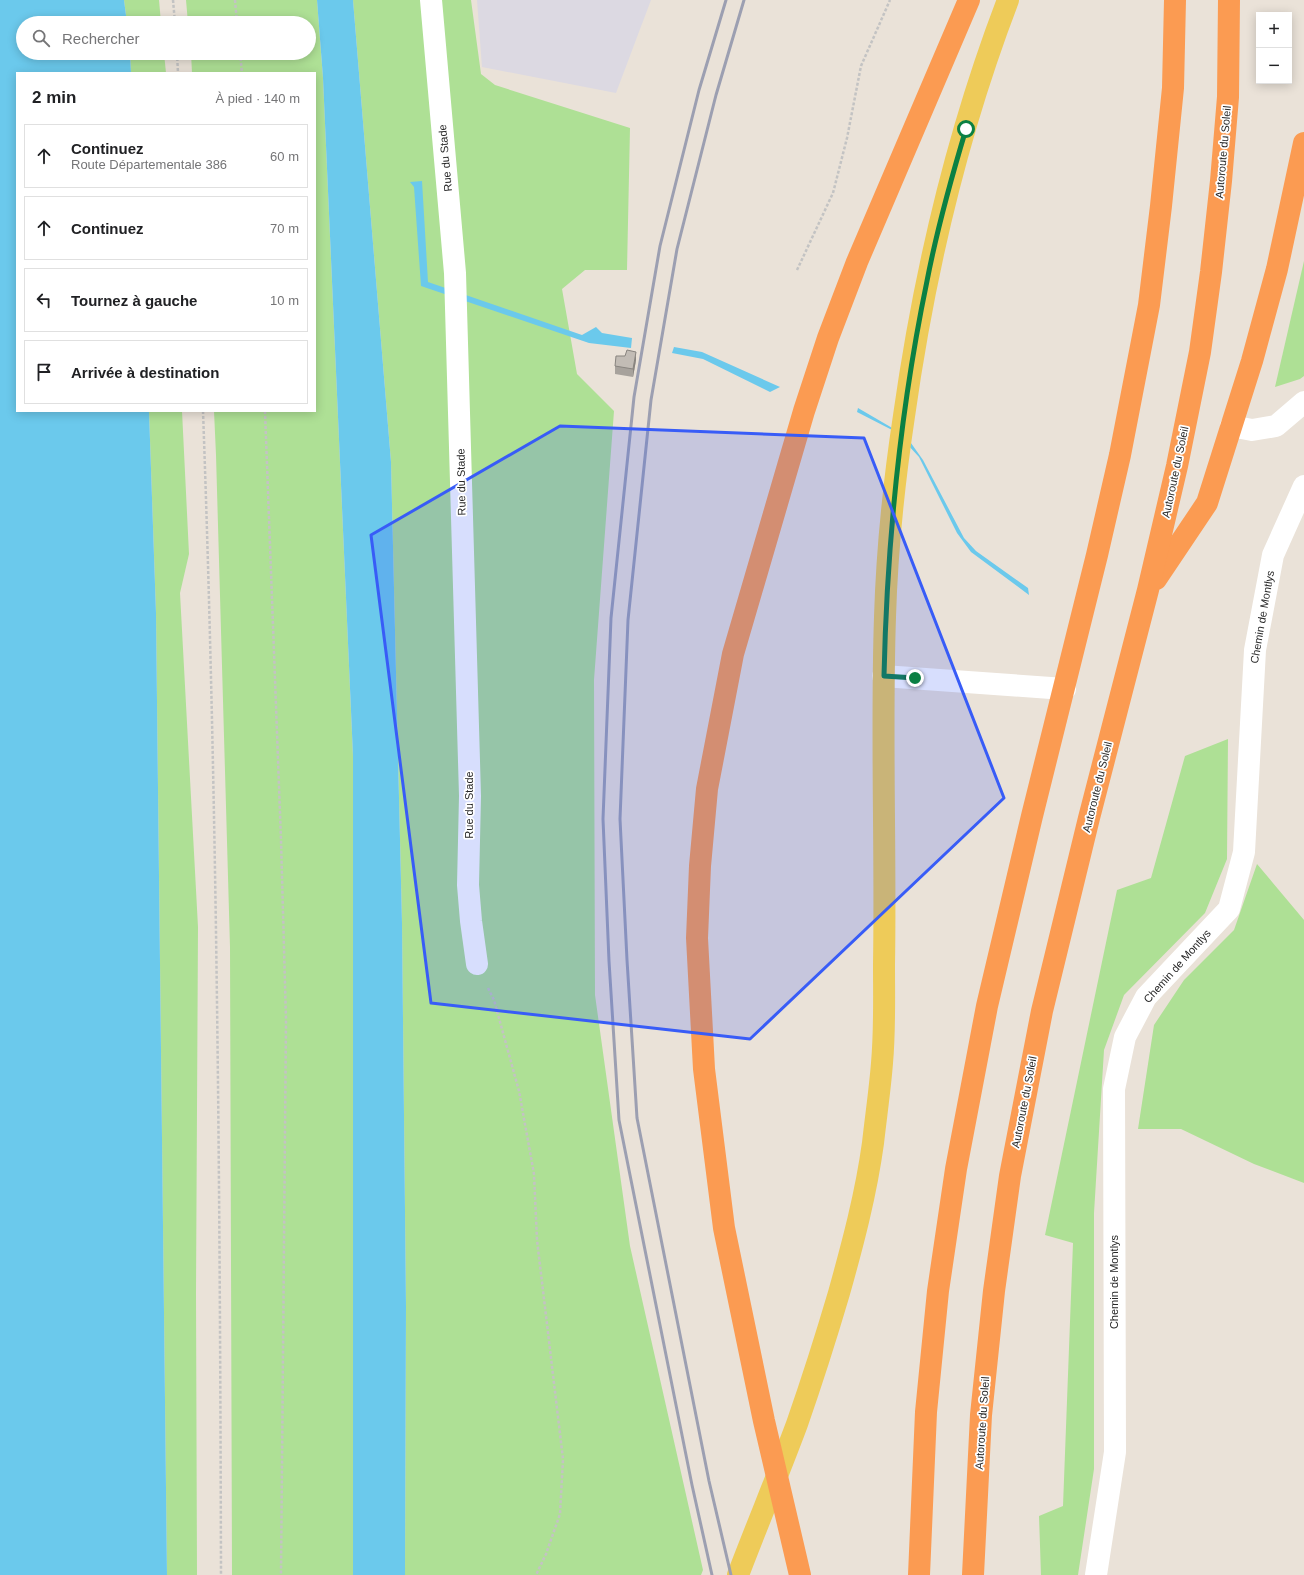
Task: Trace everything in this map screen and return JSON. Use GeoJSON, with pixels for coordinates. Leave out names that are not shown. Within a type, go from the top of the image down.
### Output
{"type":"FeatureCollection","features":[{"type":"Feature","properties":{"kind":"highway"},"geometry":{"type":"LineString","coordinates":[[800,1575],[764,1420],[724,1228],[704,1069],[697,938],[700,866],[707,789],[733,654],[806,404],[856,262],[969,0]]}},
{"type":"Feature","properties":{"kind":"highway"},"geometry":{"type":"LineString","coordinates":[[919,1575],[926,1412],[938,1291],[956,1169],[987,1006],[1032,816],[1065,689],[1120,455],[1149,305],[1173,88],[1175,0]]}},
{"type":"Feature","properties":{"kind":"highway","name":"Autoroute du Soleil"},"geometry":{"type":"LineString","coordinates":[[973,1575],[981,1415],[994,1291],[1010,1176],[1044,1003],[1091,810],[1148,590],[1177,466],[1200,352],[1211,272],[1228,97],[1229,0]]}},
{"type":"Feature","properties":{"kind":"highway"},"geometry":{"type":"LineString","coordinates":[[1148,590],[1207,503],[1252,361],[1277,269],[1304,143]]}},
{"type":"Feature","properties":{"kind":"main road"},"geometry":{"type":"LineString","coordinates":[[738,1575],[796,1425],[824,1344],[858,1228],[872,1148],[882,1061],[886,885],[884,676],[885,611],[891,526],[899,450],[909,377],[927,280],[946,196],[969,115],[1008,0]]}},
{"type":"Feature","properties":{"kind":"street","name":"Rue du Stade"},"geometry":{"type":"LineString","coordinates":[[431,0],[455,273],[470,796],[468,885],[471,922],[477,964]]}},
{"type":"Feature","properties":{"kind":"street"},"geometry":{"type":"LineString","coordinates":[[1231,426],[1252,430],[1276,426],[1304,402]]}},
{"type":"Feature","properties":{"kind":"street","name":"Chemin de Montlys"},"geometry":{"type":"LineString","coordinates":[[1096,1575],[1115,1452],[1114,1089],[1126,1037],[1146,997],[1229,909],[1244,852],[1255,650],[1273,555],[1304,486]]}},
{"type":"Feature","properties":{"kind":"street"},"geometry":{"type":"LineString","coordinates":[[884,676],[1065,689]]}},
{"type":"Feature","properties":{"kind":"path"},"geometry":{"type":"LineString","coordinates":[[173,0],[174,16]]}},
{"type":"Feature","properties":{"kind":"path"},"geometry":{"type":"LineString","coordinates":[[235,0],[236,16]]}},
{"type":"Feature","properties":{"kind":"path"},"geometry":{"type":"LineString","coordinates":[[797,270],[833,193],[848,138],[861,66],[890,0]]}},
{"type":"Feature","properties":{"kind":"path"},"geometry":{"type":"LineString","coordinates":[[177,60],[178,72]]}},
{"type":"Feature","properties":{"kind":"path"},"geometry":{"type":"LineString","coordinates":[[241,60],[242,72]]}},
{"type":"Feature","properties":{"kind":"path"},"geometry":{"type":"LineString","coordinates":[[203,412],[209,580],[215,856],[220,1297],[221,1575]]}},
{"type":"Feature","properties":{"kind":"path"},"geometry":{"type":"LineString","coordinates":[[265,412],[286,1020],[281,1575]]}},
{"type":"Feature","properties":{"kind":"path"},"geometry":{"type":"LineString","coordinates":[[477,964],[494,1000],[519,1091],[534,1174],[538,1240],[563,1459],[560,1514],[546,1554],[536,1575]]}},
{"type":"Feature","properties":{"kind":"highlighted area"},"geometry":{"type":"Polygon","coordinates":[[[560,426],[864,438],[1004,798],[750,1039],[431,1003],[371,535],[560,426]]]}},
{"type":"Feature","properties":{"kind":"shaded area"},"geometry":{"type":"Polygon","coordinates":[[[477,0],[651,0],[616,93],[482,67],[477,0]]]}},
{"type":"Feature","properties":{"kind":"green space"},"geometry":{"type":"Polygon","coordinates":[[[124,0],[159,0],[160,16],[126,16],[124,0]]]}},
{"type":"Feature","properties":{"kind":"green space"},"geometry":{"type":"Polygon","coordinates":[[[186,0],[317,0],[323,78],[353,756],[353,1575],[232,1575],[230,947],[214,412],[316,412],[316,72],[192,72],[191,60],[316,60],[316,16],[187,16],[186,0]]]}},
{"type":"Feature","properties":{"kind":"green space"},"geometry":{"type":"Polygon","coordinates":[[[353,0],[471,0],[481,74],[495,85],[630,128],[627,270],[585,270],[562,289],[577,374],[614,411],[594,680],[595,995],[630,1246],[703,1570],[701,1575],[405,1575],[406,1306],[402,923],[391,462],[353,0]]]}},
{"type":"Feature","properties":{"kind":"green space"},"geometry":{"type":"Polygon","coordinates":[[[130,60],[165,60],[166,72],[131,72],[130,60]]]}},
{"type":"Feature","properties":{"kind":"green space"},"geometry":{"type":"Polygon","coordinates":[[[1304,261],[1304,376],[1300,379],[1275,387],[1304,261]]]}},
{"type":"Feature","properties":{"kind":"green space"},"geometry":{"type":"Polygon","coordinates":[[[149,412],[182,412],[189,554],[180,593],[198,927],[196,1293],[197,1575],[167,1575],[156,613],[149,412]]]}},
{"type":"Feature","properties":{"kind":"green space"},"geometry":{"type":"Polygon","coordinates":[[[1228,739],[1227,859],[1205,913],[1124,995],[1104,1050],[1094,1213],[1094,1469],[1078,1575],[1041,1575],[1039,1516],[1063,1506],[1073,1243],[1045,1235],[1117,890],[1151,878],[1185,756],[1228,739]]]}},
{"type":"Feature","properties":{"kind":"green space"},"geometry":{"type":"Polygon","coordinates":[[[1257,864],[1304,920],[1304,1183],[1254,1164],[1181,1129],[1138,1129],[1154,1025],[1184,980],[1234,930],[1257,864]]]}},
{"type":"Feature","properties":{"kind":"water"},"geometry":{"type":"Polygon","coordinates":[[[0,0],[124,0],[126,16],[16,16],[16,60],[130,60],[131,72],[16,72],[16,412],[149,412],[156,613],[167,1575],[0,1575],[0,0]]]}},
{"type":"Feature","properties":{"kind":"water"},"geometry":{"type":"Polygon","coordinates":[[[317,0],[353,0],[391,462],[402,923],[406,1306],[405,1575],[353,1575],[353,756],[323,78],[317,0]]]}},
{"type":"Feature","properties":{"kind":"water"},"geometry":{"type":"Polygon","coordinates":[[[422,181],[428,282],[582,335],[596,327],[602,333],[632,338],[631,348],[589,343],[421,286],[414,187],[410,182],[422,181]]]}},
{"type":"Feature","properties":{"kind":"water"},"geometry":{"type":"Polygon","coordinates":[[[674,347],[702,352],[780,387],[770,392],[703,359],[672,353],[674,347]]]}},
{"type":"Feature","properties":{"kind":"water"},"geometry":{"type":"Polygon","coordinates":[[[858,408],[906,436],[923,460],[964,538],[976,551],[1028,588],[1029,595],[971,552],[957,533],[919,457],[896,432],[857,412],[858,408]]]}},
{"type":"Feature","properties":{"kind":"building"},"geometry":{"type":"Polygon","coordinates":[[[627,350],[636,352],[633,369],[615,366],[616,356],[625,356],[627,350]]]}},
{"type":"Feature","properties":{"kind":"railway"},"geometry":{"type":"LineString","coordinates":[[712,1575],[692,1485],[619,1120],[609,961],[603,819],[611,618],[634,397],[660,246],[699,90],[726,0]]}},
{"type":"Feature","properties":{"kind":"railway"},"geometry":{"type":"LineString","coordinates":[[731,1575],[709,1481],[637,1118],[620,819],[628,620],[651,400],[677,249],[716,95],[744,0]]}},
{"type":"Feature","properties":{"kind":"route"},"geometry":{"type":"LineString","coordinates":[[915,678],[884,676],[885,611],[891,526],[909,377],[927,280],[946,196],[966,129]]}}]}
